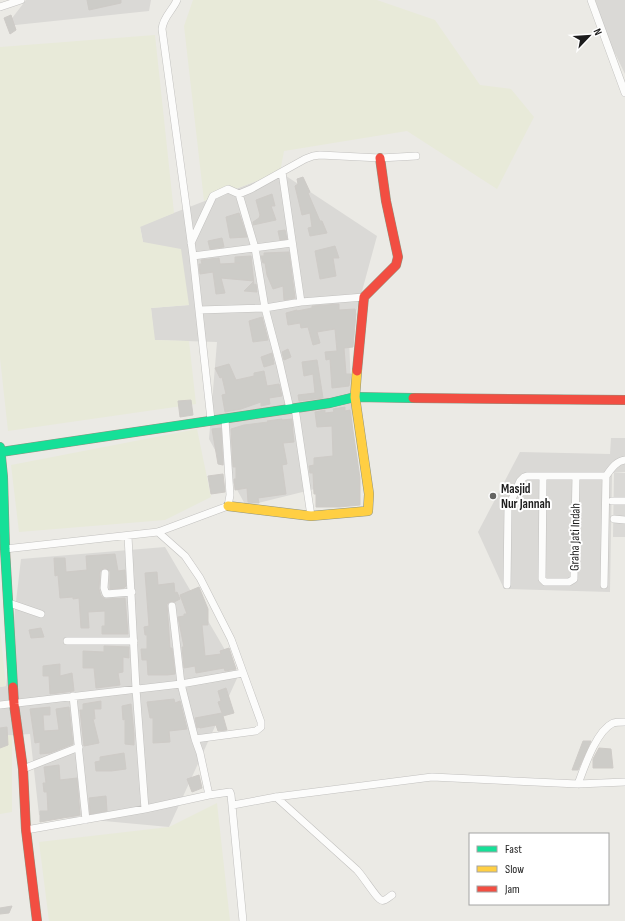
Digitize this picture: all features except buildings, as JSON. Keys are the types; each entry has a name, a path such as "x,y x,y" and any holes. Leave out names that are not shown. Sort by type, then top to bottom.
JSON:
{"street":[{"path":"0,7 21,0"},
{"path":"177,0 173,8 164,19 162,29 193,256 210,420"},
{"path":"591,0 625,93"},
{"path":"239,194 251,189 305,159 320,154 380,158 416,156"},
{"path":"5,549 158,532 228,506 312,516 368,511 369,494 355,397 364,297 396,265 398,257 386,201 380,158"},
{"path":"282,172 300,302"},
{"path":"191,243 213,196 228,188 239,194 255,248 265,308 292,409 312,516"},
{"path":"193,256 292,243"},
{"path":"199,310 265,308 300,302 364,297"},
{"path":"37,921 26,830 23,769 14,704 5,549 3,478 0,450 292,409 330,403 355,397 625,400"},
{"path":"225,419 230,495 228,506"},
{"path":"604,585 606,476 612,466 621,460 625,460"},
{"path":"507,584 508,508 521,479 527,476 606,476"},
{"name":"Graha Jati Indah","path":"543,476 542,579 545,582 569,582 574,579 576,476"},
{"path":"612,500 625,501"},
{"path":"614,519 625,520"},
{"path":"158,532 185,556 200,578 231,639 261,722 261,727 256,731 195,738"},
{"path":"128,536 136,689 145,809"},
{"path":"105,573 104,588 106,594 132,592"},
{"path":"9,603 41,614"},
{"path":"172,606 181,684 200,753 209,795"},
{"path":"67,641 134,641"},
{"path":"0,705 181,684 243,673"},
{"path":"73,696 86,820"},
{"path":"578,784 592,746 612,723 625,722"},
{"path":"23,769 79,747"},
{"path":"232,805 276,797 432,777 550,784 625,782"},
{"path":"26,830 230,792 243,921"},
{"path":"276,797 364,877 376,898 384,900 392,895"}],"shaded area":[{"path":"26,0 151,0 149,11 6,26"},
{"path":"595,0 625,0 625,74 610,43"},
{"path":"280,172 377,236 349,339 355,479 246,506 209,439 217,342 154,340 151,308 189,305 143,242 140,226"},
{"path":"611,438 625,438 625,472 612,473 610,592 504,589 478,532 520,452 610,454"},
{"path":"614,473 625,473 625,537 613,537"},
{"path":"165,547 239,674 169,827 39,815 30,734 0,736 0,687 6,686 21,559"}],"green space":[{"path":"193,0 377,0 435,20 480,85 511,89 534,117 497,189 407,131 284,151 280,172 204,201 184,26"},
{"path":"155,35 174,213 140,227 143,242 181,249 189,305 151,308 155,340 189,341 196,404 8,431 0,358 0,47"},
{"path":"197,429 211,497 165,520 19,532 11,465"},
{"path":"0,629 6,686 0,687"},
{"path":"12,735 12,812 0,814 0,736"},
{"path":"217,803 230,921 49,921 39,842 169,827"}],"traffic: fast":[{"path":"1,452 330,403 355,397 413,398"},
{"path":"0,447 3,477 5,549 13,687"}],"traffic: slow":[{"path":"228,506 311,516 368,511 369,494 355,397 357,371"}],"traffic: jam":[{"path":"357,371 364,297 396,265 398,257 386,201 380,158"},
{"path":"413,398 625,400"},
{"path":"13,687 23,769 26,830 37,921"}],"place":[{"name":"Masjid Nur Jannah","path":"493,496"}]}
